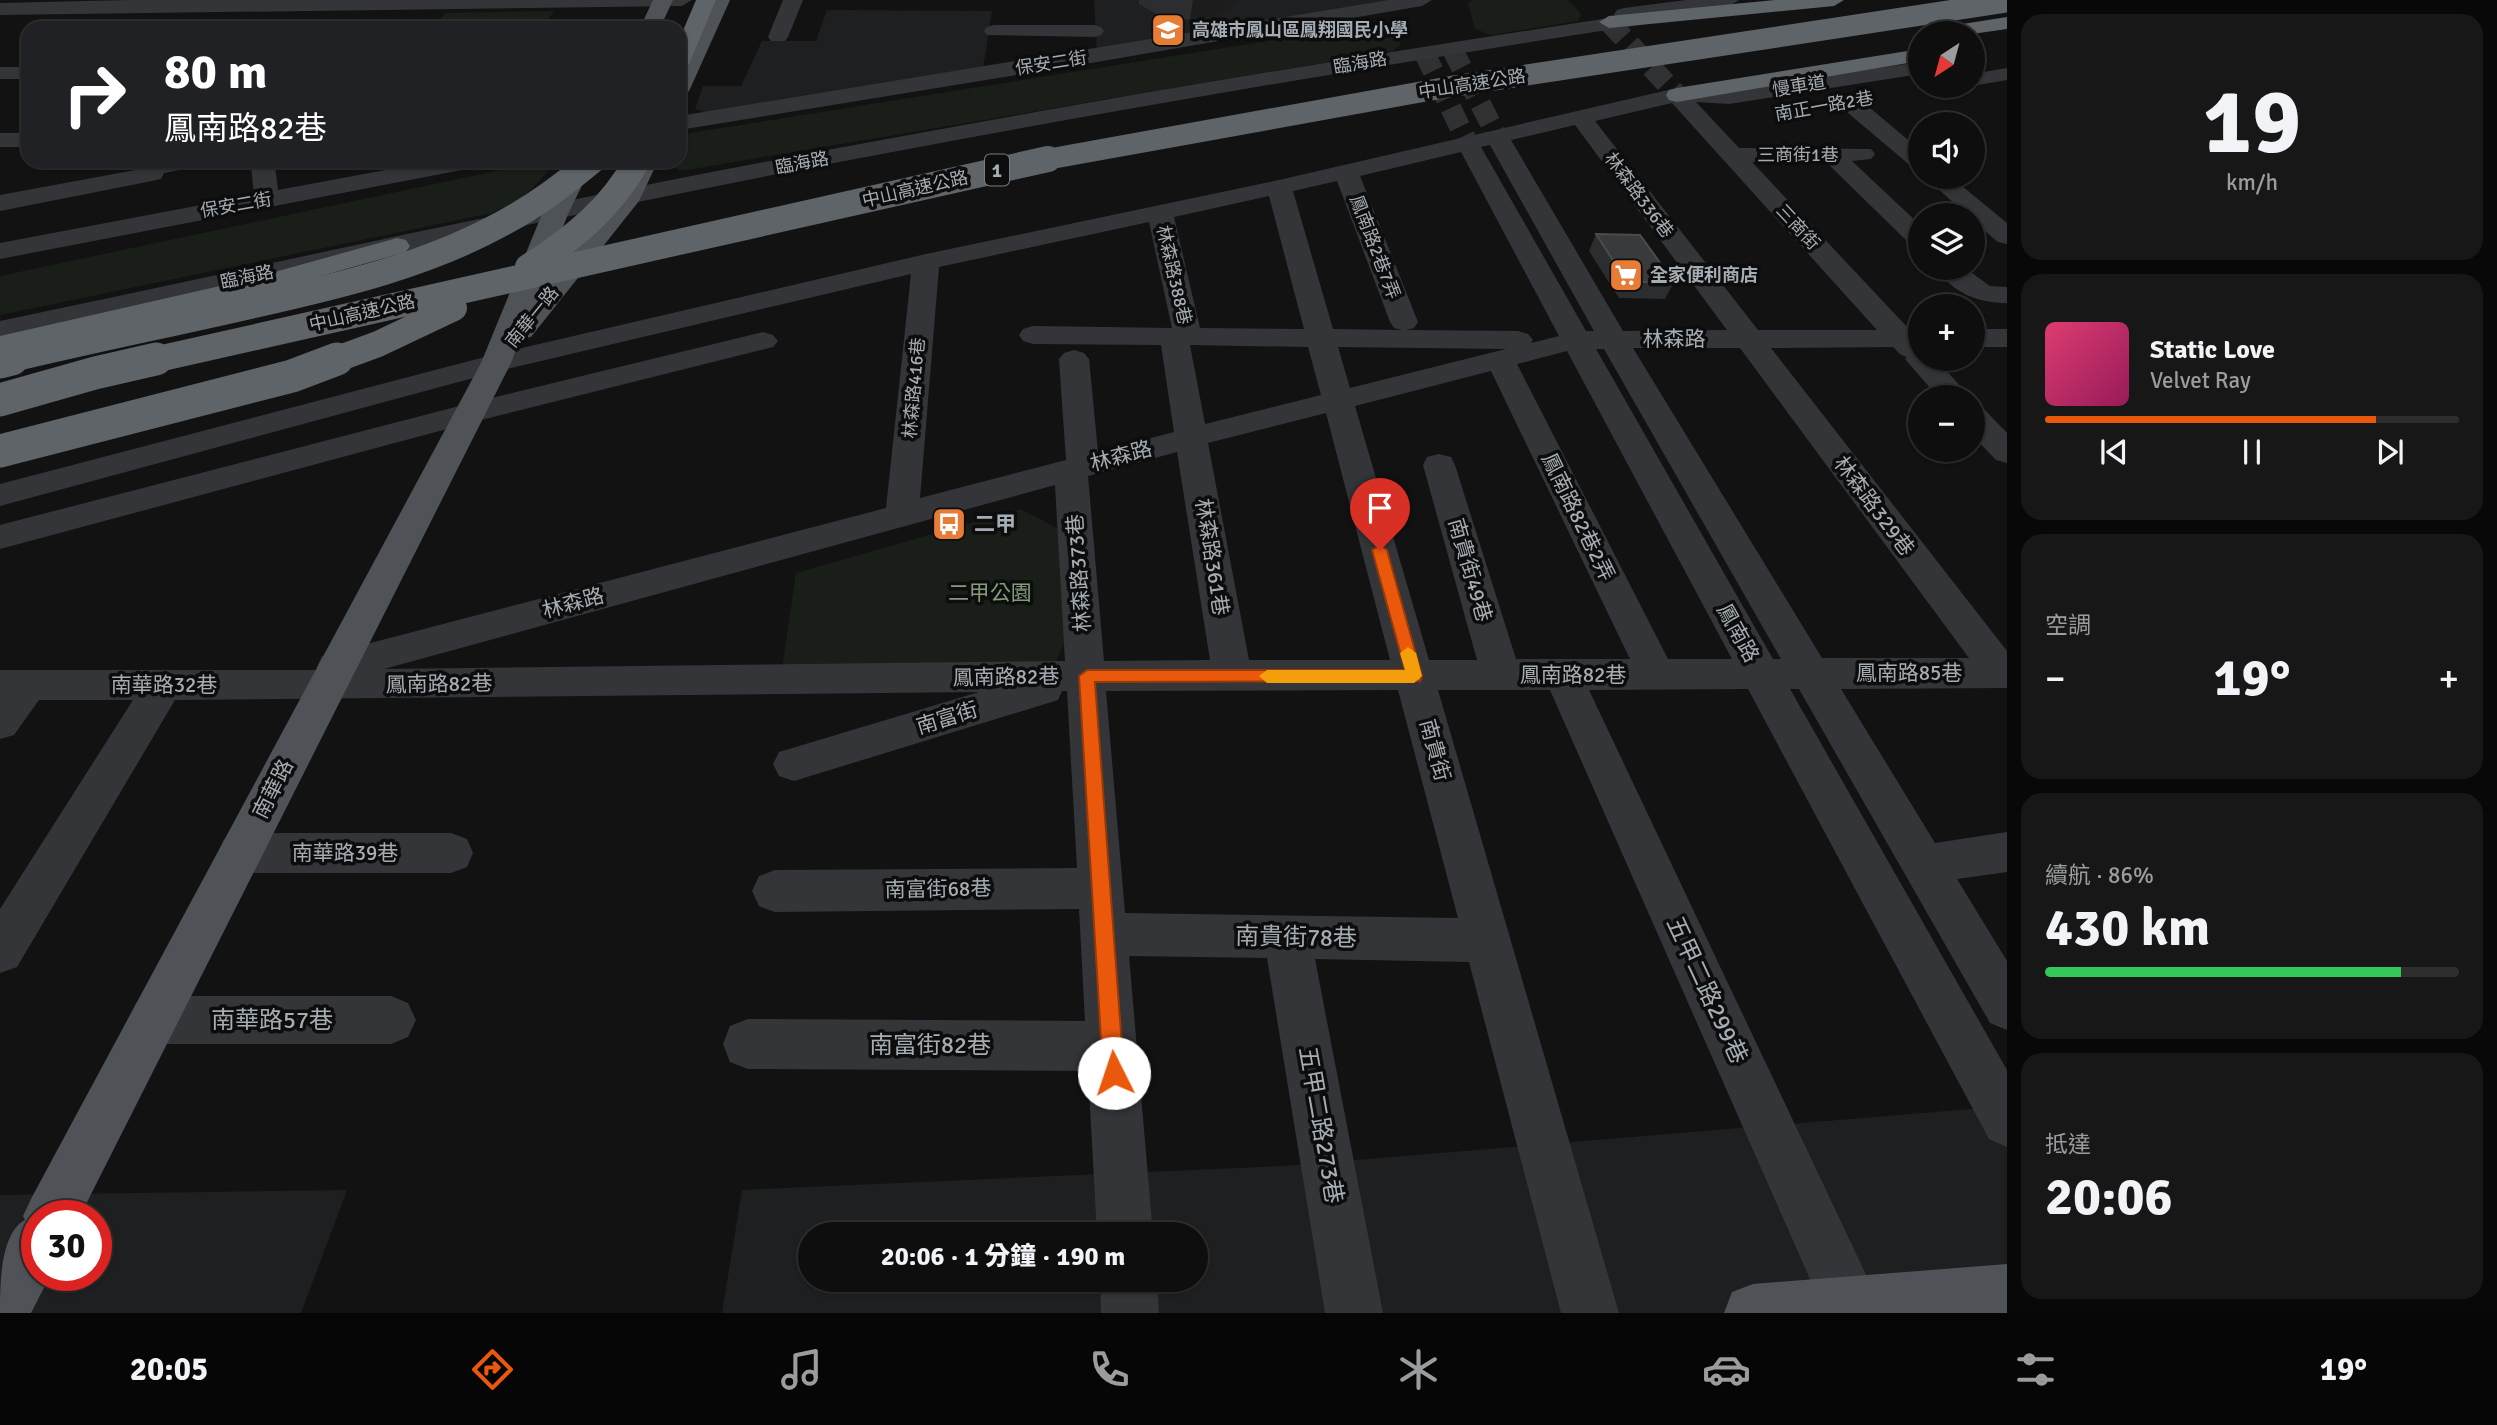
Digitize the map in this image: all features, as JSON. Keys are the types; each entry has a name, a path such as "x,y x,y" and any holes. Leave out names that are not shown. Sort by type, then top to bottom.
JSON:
{"highway":[{"path":"672,21 682,0"},
{"path":"686,47 706,0"},
{"path":"1602,16 1834,0"},
{"name":"中山高速公路","path":"0,400 109,370 1038,161 1448,87 2007,2"},
{"path":"1985,26 2007,23"},
{"name":"中山高速公路","path":"1481,106 1908,39"},
{"path":"1985,45 2007,41"},
{"path":"1677,95 1908,57"},
{"name":"中山高速公路","path":"0,424 103,392 1058,177 1413,118"},
{"path":"0,362 278,300 414,261 481,234 568,182 584,168"},
{"path":"0,451 292,376 378,344 458,306 549,254 597,217 628,180 634,168"},
{"path":"0,345 248,288 397,246"}],"main road":[{"path":"653,21 663,0"},
{"path":"686,74 720,0"},
{"name":"南華一路","path":"496,363 555,214 578,168"},
{"name":"南華一路","path":"496,363 630,196 643,168"},
{"name":"南華路","path":"59,1200 496,363"},
{"path":"1,1313 21,1275"},
{"path":"1753,1313 2007,1293"}],"street":[{"path":"5,18 36,8 161,2 682,0"},
{"path":"778,37 793,0"},
{"path":"1602,16 1729,0"},
{"path":"1602,16 1799,0"},
{"path":"388,19 403,1"},
{"path":"587,19 598,1"},
{"path":"272,20 290,2"},
{"path":"1090,8 1097,56"},
{"path":"1417,9 1424,52"},
{"name":"保安二街","path":"686,122 1097,56 1417,9"},
{"name":"臨海路","path":"0,330 630,196 1012,123 1424,52 1449,40 1602,16"},
{"path":"994,32 1094,31"},
{"path":"1985,64 2006,70"},
{"path":"1985,76 2006,70"},
{"path":"0,73 21,73"},
{"name":"慢車道","path":"496,363 926,262 1279,187 1677,95 1729,97 1908,80"},
{"name":"南正一路2巷","path":"1902,93 1908,89"},
{"name":"三商街","path":"1677,95 1908,341"},
{"name":"南正一路2巷","path":"1823,106 1875,97"},
{"path":"1849,102 1908,152"},
{"name":"林森路336巷","path":"1581,118 1746,339"},
{"path":"1706,127 1732,122"},
{"name":"鳳南路","path":"1497,138 1760,674 2007,1121"},
{"path":"0,140 21,141"},
{"name":"鳳南路","path":"1468,144 1810,673 2004,997"},
{"name":"三商街1巷","path":"1732,155 1863,154"},
{"path":"1832,155 1908,228"},
{"path":"0,202 152,168 155,219"},
{"path":"263,168 267,199"},
{"name":"保安二街","path":"0,251 267,199 338,173 394,168"},
{"name":"鳳南路2巷7弄","path":"1346,172 1404,322"},
{"name":"南貴街","path":"1279,187 1590,1313"},
{"path":"1951,189 2007,236"},
{"path":"1963,199 2007,201"},
{"name":"林森路388巷","path":"1160,212 1181,337 1193,437"},
{"name":"林森路416巷","path":"902,514 926,262"},
{"path":"1963,280 1981,294 2007,295"},
{"path":"1033,335 1595,340"},
{"path":"1985,338 2007,338"},
{"name":"林森路","path":"332,676 902,514 1500,359 1595,340 1746,339 1908,348"},
{"name":"林森路329巷","path":"1746,339 2004,673"},
{"path":"6,549 467,415 763,341"},
{"name":"林森路373巷","path":"1074,359 1087,676"},
{"name":"鳳南路82巷2弄","path":"1500,359 1657,675"},
{"path":"0,495 496,363"},
{"name":"三商街","path":"1934,371 1945,385"},
{"path":"1985,429 2007,453"},
{"name":"林森路361巷","path":"1193,437 1232,676"},
{"name":"南貴街49巷","path":"1439,465 1501,675"},
{"name":"鳳南路85巷","path":"1810,673 2004,673"},
{"name":"鳳南路82巷","path":"332,676 1414,676 1810,673"},
{"name":"五甲二路299巷","path":"1563,675 1851,1305"},
{"name":"南華路32巷","path":"14,685 164,685 332,676"},
{"path":"1087,676 1124,1222"},
{"name":"南富街","path":"794,764 1087,676"},
{"path":"0,723 14,685"},
{"path":"0,951 164,685"},
{"path":"1923,864 2007,852"},
{"name":"南華路39巷","path":"240,853 451,853"},
{"name":"南富街68巷","path":"775,891 1101,888"},
{"name":"南貴街78巷","path":"1104,934 1487,940"},
{"name":"五甲二路273巷","path":"1287,937 1354,1313"},
{"name":"南華路57巷","path":"153,1020 391,1020"},
{"name":"南富街82巷","path":"748,1044 1112,1046"},
{"path":"1129,1292 1130,1313"}],"shaded area":[{"name":"高雄市鳳山區鳳翔國民小學","path":"1094,0 1393,0 1097,54"},
{"path":"827,10 992,11 983,69 709,113 695,109 703,86 741,86 762,41 816,41"},
{"path":"2007,1106 2007,1313 722,1313 742,1190 1284,1166"},
{"path":"347,1190 301,1313 0,1313 0,1195"}],"green space":[{"path":"1472,0 1568,0 1581,14 1578,21 1491,35 1475,29 1468,3"},
{"path":"554,11 547,21 438,21 445,13"},
{"path":"1381,23 1389,26 1401,44 1393,51 681,171 674,168 686,168 686,135"},
{"path":"510,168 551,168 524,197 492,213 0,315 0,276"},
{"name":"二甲公園","path":"1020,509 1061,530 1065,642 1054,666 782,669 796,573"}],"building":[{"path":"1596,234 1640,235 1674,282 1627,282"}],"tunnel":[{"path":"1609,22 1677,95"},
{"path":"1452,49 1498,138"},
{"path":"1424,52 1468,144"}],"slow traffic":[{"path":"1267,676 1414,676 1408,653"}],"place":[{"name":"高雄市鳳山區鳳翔國民小學","path":"1168,30"},
{"name":"全家便利商店","path":"1626,275"},
{"name":"二甲","path":"949,524"}],"route":[{"path":"1114,1073 1087,676 1414,676 1380,550"}]}
